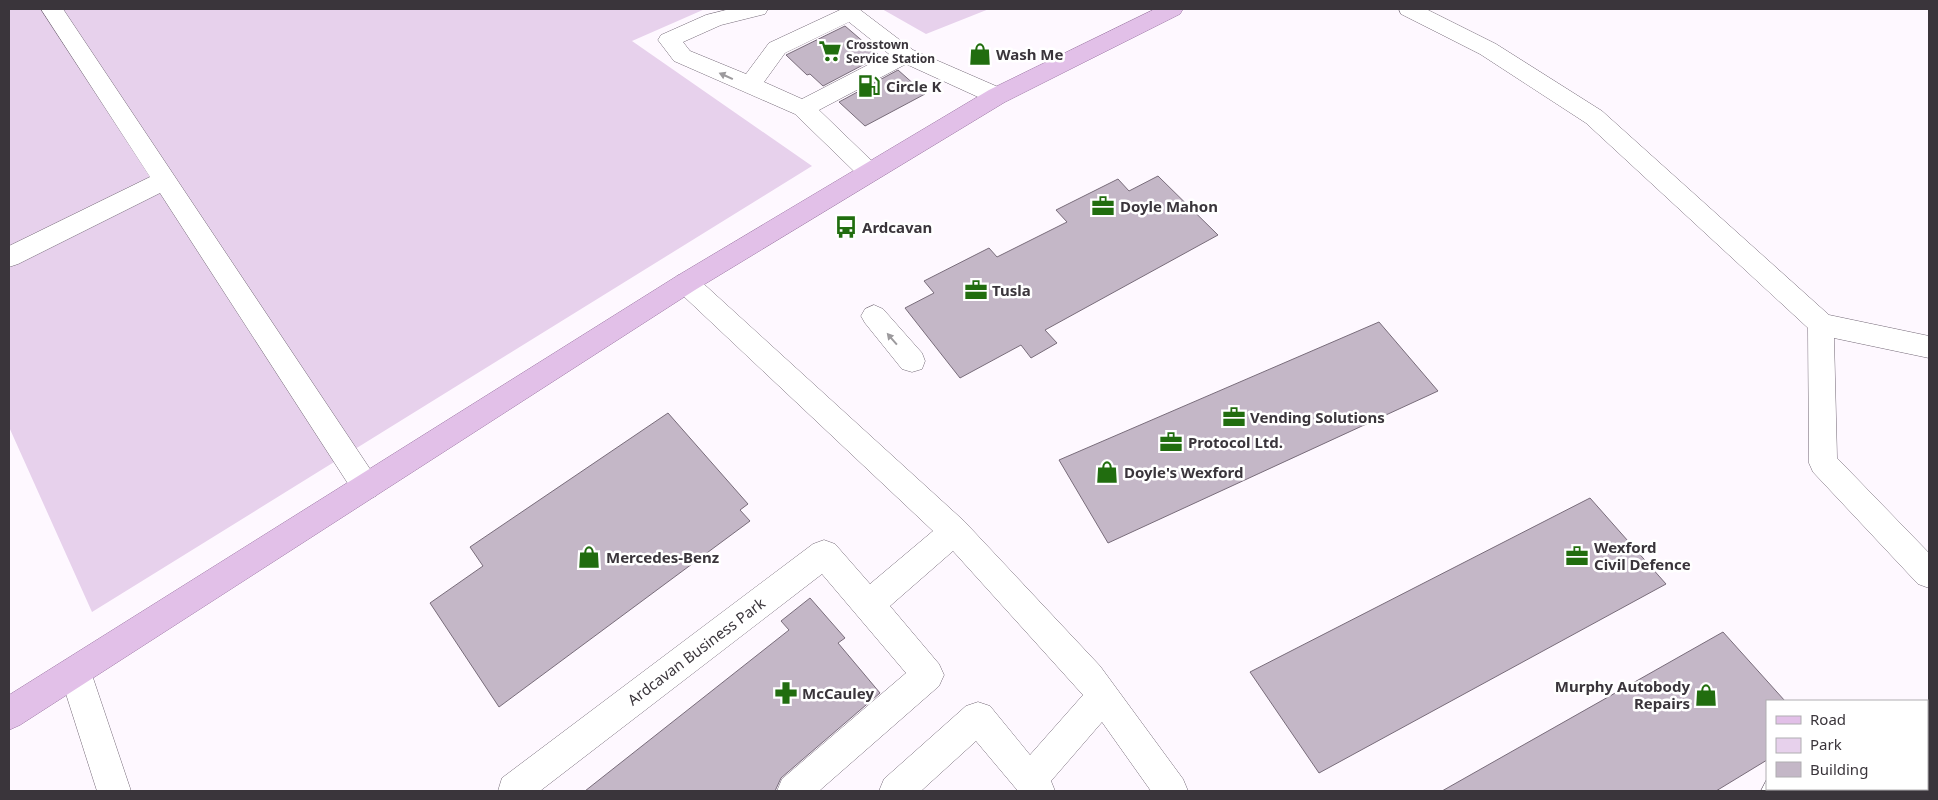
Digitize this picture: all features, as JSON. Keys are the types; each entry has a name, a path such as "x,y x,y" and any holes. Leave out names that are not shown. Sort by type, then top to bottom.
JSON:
{"main road":[{"path":"9,714 686,283 869,172 997,96 1172,9"}],"street":[{"path":"52,9 366,486"},
{"path":"757,9 714,20 669,40 682,56 803,108 869,172"},
{"path":"1410,9 1488,49 1594,117 1821,324 1929,347"},
{"path":"749,86 777,48 844,11 904,54 997,96"},
{"path":"803,108 904,54"},
{"path":"9,257 164,180"},
{"path":"686,283 954,531 1089,677 1171,791"},
{"path":"874,316 912,361"},
{"path":"1821,324 1823,463 1929,574"},
{"path":"869,605 954,531"},
{"name":"Ardcavan Business Park","path":"514,790 824,554 928,675 794,791"},
{"path":"75,672 114,791"},
{"path":"896,791 978,718 1034,786 1103,697"}],"green space":[{"path":"9,9 705,9 632,41 812,166 92,612 9,427"},
{"path":"882,9 989,9 926,34"}],"building":[{"path":"845,26 880,56 823,86 810,74 807,75 786,55"},
{"path":"898,70 925,94 865,126 839,102"},
{"path":"1158,176 1218,235 1045,330 1057,343 1031,358 1021,345 960,378 905,308 934,293 924,281 989,248 997,257 1067,222 1056,210 1118,179 1129,191"},
{"path":"1379,322 1438,391 1108,543 1059,460"},
{"name":"Mercedes-Benz","path":"668,413 748,504 740,510 750,521 499,707 430,603 483,566 470,547"},
{"path":"1590,498 1666,584 1319,773 1250,672"},
{"path":"810,598 845,638 838,643 880,693 781,778 775,791 585,791 789,630 781,621"},
{"path":"1723,632 1784,700 1766,700 1766,761 1716,791 1442,791"}],"place":[{"name":"Crosstown Service Station","path":"830,51"},
{"name":"Wash Me","path":"980,54"},
{"name":"Circle K","path":"869,86"},
{"name":"Doyle Mahon","path":"1103,206"},
{"name":"Ardcavan","path":"846,227"},
{"name":"Tusla","path":"976,290"},
{"name":"Vending Solutions","path":"1234,417"},
{"name":"Protocol Ltd.","path":"1171,442"},
{"name":"Doyle's Wexford","path":"1107,472"},
{"name":"Wexford Civil Defence","path":"1577,556"},
{"name":"Mercedes-Benz","path":"589,557"},
{"name":"McCauley","path":"786,693"},
{"name":"Murphy Autobody Repairs","path":"1706,695"}]}
